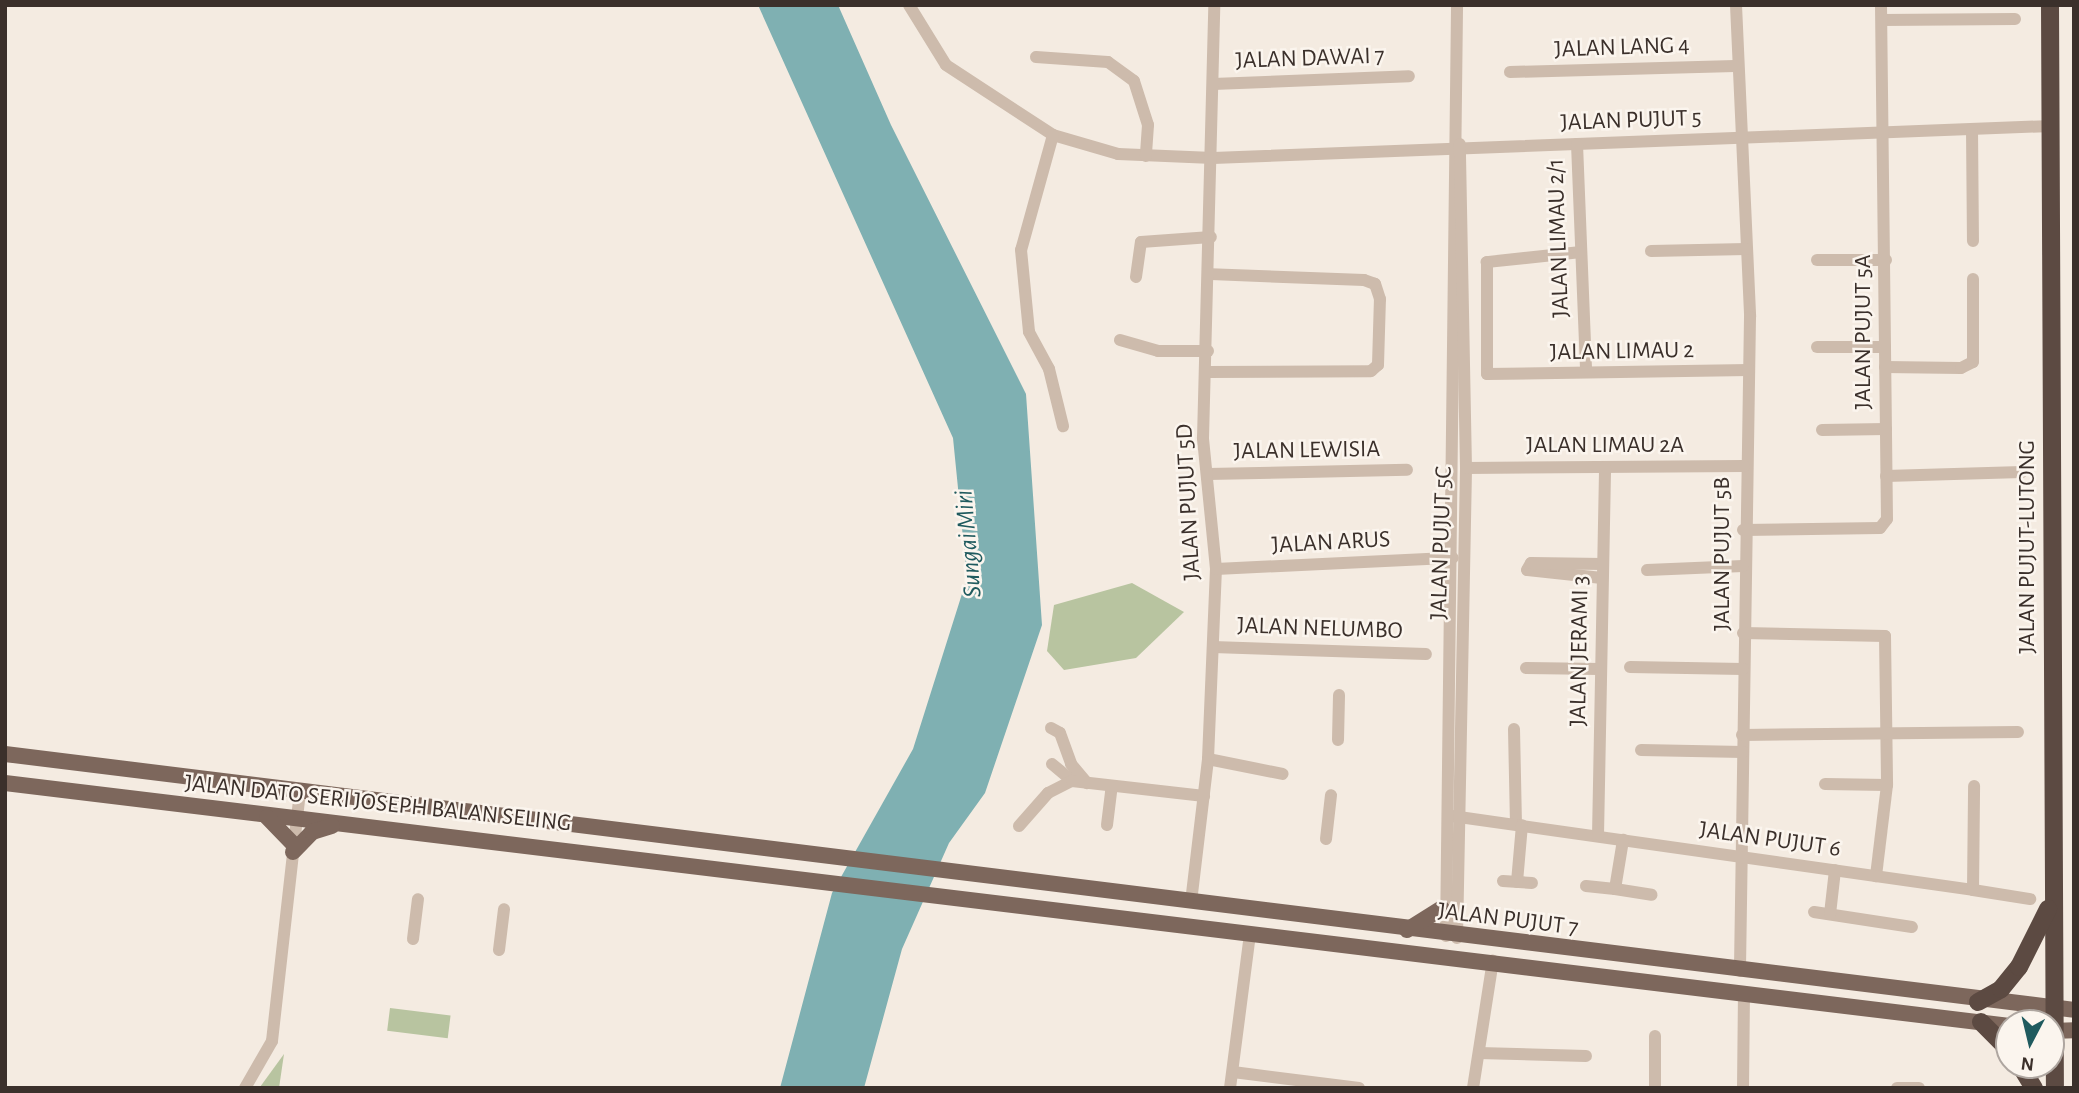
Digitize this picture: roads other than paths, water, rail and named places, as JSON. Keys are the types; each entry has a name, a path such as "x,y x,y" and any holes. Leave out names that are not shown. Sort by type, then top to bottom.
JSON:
{"highway":[{"name":"JALAN PUJUT-LUTONG","path":"2050,5 2054,1009"},
{"path":"1979,1002 2001,989 2019,967 2052,897"},
{"path":"1981,1022 1995,1036"}],"main road":[{"name":"JALAN DATO SERI JOSEPH BALAN SELING","path":"5,754 957,870"},
{"name":"JALAN DATO SERI JOSEPH BALAN SELING","path":"5,783 945,893"},
{"path":"262,815 280,825 293,848 312,832 341,824"},
{"name":"JALAN PUJUT 7","path":"957,870 1451,937 1741,971 2027,1009"},
{"name":"JALAN PUJUT 7","path":"945,893 1250,934 1568,970 1995,1024"},
{"path":"1407,930 1442,908"},
{"path":"1451,937 1459,952 1568,970"}],"street":[{"name":"JALAN PUJUT 5","path":"909,5 946,65 1053,135 1088,149 1146,156 1213,158 1457,145 1577,144 2051,126"},
{"name":"JALAN PUJUT 5D","path":"1191,902 1208,759 1216,569 1209,474 1203,438 1211,274 1214,5"},
{"path":"1457,5 1457,145"},
{"name":"JALAN PUJUT 5B","path":"1736,5 1735,66 1746,249 1749,370 1743,530 1741,971"},
{"name":"JALAN PUJUT 5A","path":"1743,530 1880,528 1887,519 1885,132 1881,5"},
{"path":"1972,5 1972,19"},
{"path":"1882,20 2015,19"},
{"path":"1036,57 1108,62 1135,81 1148,125 1146,156"},
{"name":"JALAN LANG 4","path":"1510,72 1735,66"},
{"name":"JALAN DAWAI 7","path":"1213,84 1409,76"},
{"path":"1972,129 1973,241"},
{"path":"1053,135 1021,250 1029,332 1049,369 1063,426"},
{"name":"JALAN LIMAU 2/1","path":"1577,144 1586,372"},
{"name":"JALAN PUJUT 5C","path":"1451,937 1450,856 1444,815 1464,558 1466,468 1457,145"},
{"name":"JALAN PUJUT 5C","path":"1451,937 1442,908 1459,816 1451,701 1447,558 1457,145"},
{"path":"1136,277 1141,242 1211,237"},
{"path":"1651,251 1746,249"},
{"name":"JALAN LIMAU 2","path":"1581,252 1487,262 1483,363 1496,377 1586,372 1749,370"},
{"path":"1817,260 1886,260"},
{"path":"1207,372 1371,371 1378,365 1381,299 1375,285 1364,280 1211,274"},
{"path":"1885,367 1961,368 1973,362 1973,279"},
{"path":"1120,340 1158,351 1208,351"},
{"path":"1817,347 1885,347"},
{"path":"1822,430 1886,429"},
{"name":"JALAN LIMAU 2A","path":"1466,468 1744,466"},
{"name":"JALAN JERAMI 3","path":"1598,836 1605,467"},
{"name":"JALAN LEWISIA","path":"1209,474 1407,470"},
{"path":"1886,476 2022,472"},
{"name":"JALAN ARUS","path":"1216,569 1464,558"},
{"path":"1602,578 1527,570 1531,563 1603,564"},
{"path":"1647,570 1743,566"},
{"path":"1743,633 1876,632 1888,646 1887,785 1876,876"},
{"name":"JALAN NELUMBO","path":"1213,647 1426,654"},
{"path":"1630,667 1742,669"},
{"path":"1526,668 1600,669"},
{"path":"1338,740 1339,695"},
{"path":"1051,728 1060,733 1071,764 1087,783"},
{"path":"1514,729 1519,825 1517,882"},
{"path":"1742,735 2018,732"},
{"path":"1641,750 1743,752"},
{"path":"1208,759 1283,774"},
{"path":"1052,764 1072,781 1204,796"},
{"path":"1019,826 1048,793 1072,781"},
{"path":"1825,785 1887,785"},
{"path":"1107,825 1112,786"},
{"path":"1973,890 1975,786"},
{"path":"245,1088 270,1052 300,791"},
{"path":"1326,839 1331,795"},
{"name":"JALAN PUJUT 6","path":"1444,815 2030,899"},
{"path":"1615,889 1623,840"},
{"path":"1830,914 1835,870"},
{"path":"1503,881 1532,883"},
{"path":"1586,886 1653,895"},
{"path":"412,939 418,899"},
{"path":"499,950 504,909"},
{"path":"1814,912 1912,927"},
{"path":"1230,1088 1250,934"},
{"path":"1473,1088 1493,961"},
{"path":"1743,1088 1744,992"},
{"path":"1655,1036 1655,1088"},
{"path":"1479,1053 1586,1056"},
{"path":"1233,1072 1359,1088"},
{"path":"1897,1088 1919,1088"}],"water":[{"name":"Sungai Miri","path":"758,5 838,5 891,125 1026,394 1042,625 985,793 949,843 902,949 864,1088 780,1088 832,893 913,749 967,578 953,438"}]}
